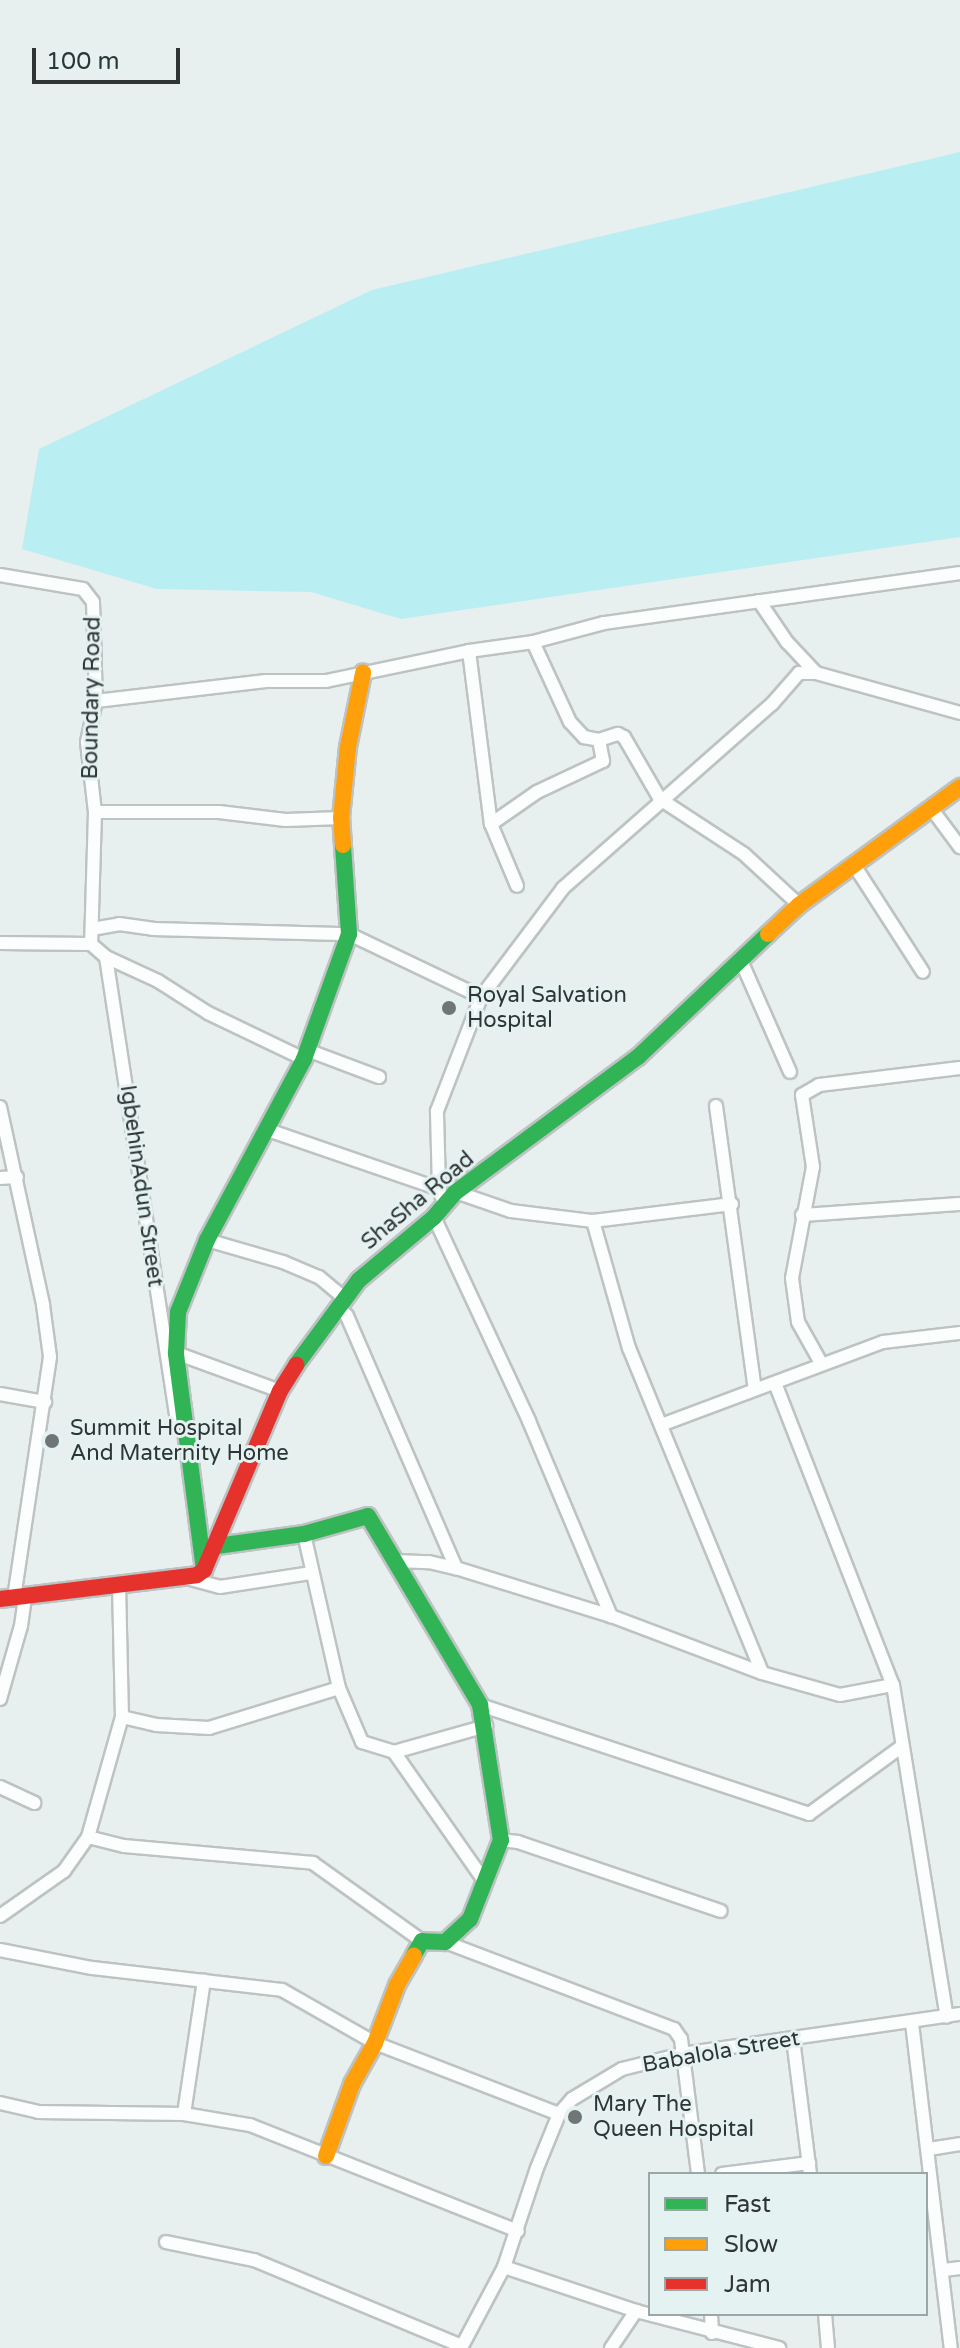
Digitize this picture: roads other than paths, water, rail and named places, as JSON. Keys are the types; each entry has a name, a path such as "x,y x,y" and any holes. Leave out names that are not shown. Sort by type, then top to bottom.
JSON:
{"street":[{"path":"96,701 266,681 326,681 469,651 533,642 604,623 960,573"},
{"name":"Boundary Road","path":"0,575 83,589 90,594 95,623 96,701 87,742 95,812 91,944"},
{"path":"759,601 787,642 816,673"},
{"path":"533,642 570,722 584,737 599,740 618,734 624,737 660,799 744,854 799,905"},
{"path":"469,651 491,824 517,886"},
{"path":"209,1547 192,1526 188,1466 172,1347 178,1312 207,1240 306,1055 349,934 341,818 348,747 363,673"},
{"path":"611,1616 529,1421 444,1200 437,1111 481,997 563,888 660,799 772,704 799,673 816,673 960,713"},
{"path":"491,824 537,792 603,761 599,740"},
{"name":"ShaSha Road","path":"13,1598 197,1575 204,1570 209,1547 280,1391 309,1343 359,1280 444,1200 638,1057 742,963 799,905 960,787"},
{"path":"931,808 960,847"},
{"path":"95,812 219,812 286,820 341,818"},
{"path":"854,865 923,972"},
{"path":"92,929 119,924 153,929 349,934 481,997"},
{"path":"0,943 91,944 106,957 158,981 208,1013 306,1055 379,1077"},
{"name":"IgbehinAdun Street","path":"106,957 153,1279 172,1347"},
{"path":"742,963 790,1072"},
{"path":"821,1363 798,1322 792,1278 813,1167 801,1101 808,1089 887,1075 960,1068"},
{"path":"716,1106 732,1204 755,1389"},
{"path":"0,1107 17,1177 50,1357 13,1598 21,1626 0,1699"},
{"path":"268,1130 444,1200 511,1211 593,1221 732,1204"},
{"path":"0,1178 17,1177"},
{"path":"802,1215 960,1204"},
{"path":"593,1221 629,1348 762,1673"},
{"path":"207,1240 283,1262 319,1277 341,1302 456,1568"},
{"path":"661,1425 883,1342 960,1333"},
{"path":"172,1347 280,1391"},
{"path":"775,1383 893,1685 901,1747 954,2015"},
{"path":"0,1394 45,1402"},
{"path":"188,1466 209,1547"},
{"path":"209,1547 304,1534 368,1516 395,1561 480,1705 486,1726 501,1840 470,1919 445,1942"},
{"path":"304,1534 310,1573 339,1688 362,1742 394,1752 486,1726"},
{"path":"395,1561 429,1562 456,1568 611,1616 762,1673 840,1695 893,1685"},
{"path":"181,1576 204,1585 220,1587 310,1573"},
{"path":"0,1916 64,1871 88,1837 122,1717 119,1586"},
{"path":"122,1717 156,1725 209,1728 339,1688"},
{"path":"480,1705 813,1814 901,1747"},
{"path":"394,1752 485,1882"},
{"path":"0,1787 34,1803"},
{"path":"88,1837 124,1846 313,1863 422,1941 445,1942 674,2029 681,2039 698,2172"},
{"path":"501,1840 518,1842 721,1911"},
{"path":"326,2156 352,2084 375,2043 397,1985 422,1941"},
{"path":"0,1950 38,1960 282,1990 375,2043 559,2114 504,2267 461,2347 254,2260 166,2242"},
{"path":"184,2114 204,1980"},
{"name":"Babalola Street","path":"559,2114 572,2099 622,2069 682,2054 954,2015"},
{"path":"912,2023 951,2348"},
{"path":"751,2172 810,2168 793,2039"},
{"path":"0,2103 71,2114 184,2114 250,2125 518,2231"},
{"path":"929,2149 960,2144"},
{"path":"504,2267 648,2314"},
{"path":"944,2270 960,2268"},
{"path":"611,2348 636,2311"},
{"path":"653,2316 779,2348"},
{"path":"711,2316 712,2333"},
{"path":"825,2316 828,2348"}],"place":[{"name":"Royal Salvation Hospital","path":"449,1008"},
{"name":"Summit Hospital And Maternity Home","path":"52,1441"},
{"name":"Mary The Queen Hospital","path":"575,2117"}]}
